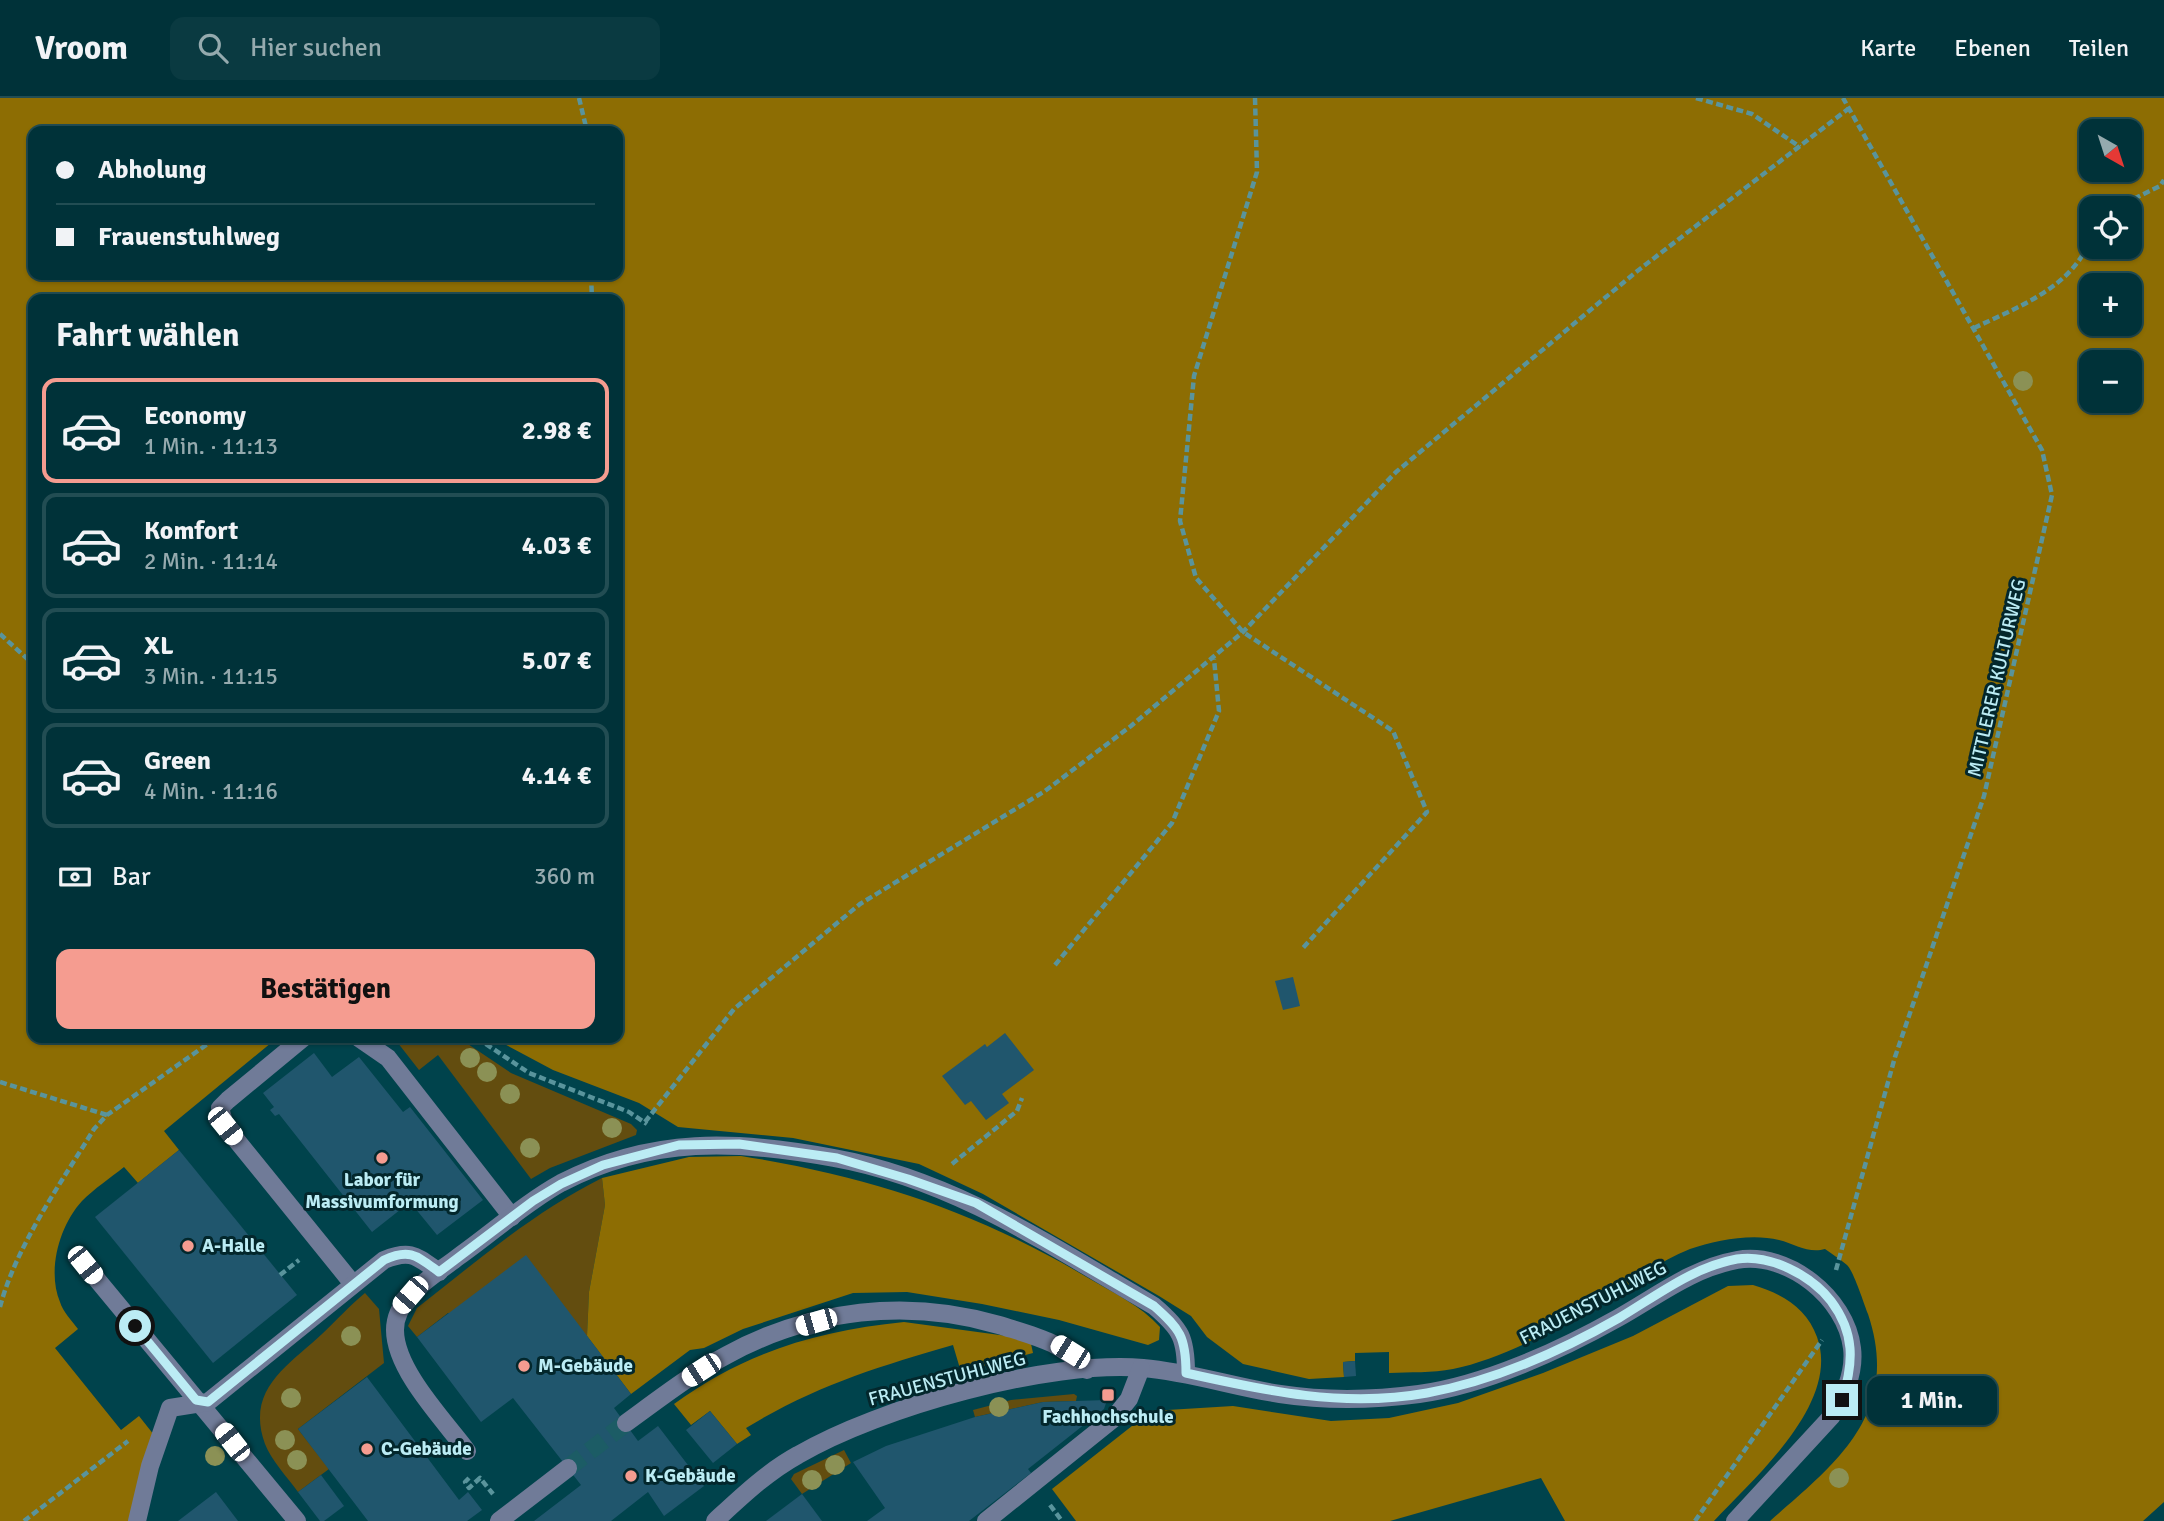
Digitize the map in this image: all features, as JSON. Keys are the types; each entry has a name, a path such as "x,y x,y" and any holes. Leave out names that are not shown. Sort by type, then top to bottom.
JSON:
{"street":[{"path":"297,1043 228,1100 220,1108 221,1116 225,1126 353,1284"},
{"path":"366,1043 388,1058 512,1217"},
{"path":"467,1451 401,1359 395,1332 400,1306 439,1272 561,1184 603,1165 679,1145 739,1144 837,1158 976,1203 1154,1306 1177,1326 1186,1349 1186,1373"},
{"path":"137,1521 150,1466 170,1408 190,1407 208,1402 384,1260 401,1252 421,1259 439,1272"},
{"name":"FRAUENSTUHLWEG","path":"715,1521 764,1477 798,1455 879,1416 1036,1376 1087,1370 1141,1368 1186,1373 1311,1398 1389,1398 1439,1390 1538,1357 1619,1318 1666,1288 1738,1259 1765,1261 1794,1270 1822,1291 1840,1314 1853,1351 1850,1376 1842,1400 1815,1437 1735,1521"},
{"path":"85,1265 297,1521"},
{"path":"626,1423 728,1354 797,1328 867,1310 921,1309 981,1320 1055,1342 1070,1352 1087,1370"},
{"path":"986,1521 1114,1419 1129,1399 1141,1368"},
{"path":"499,1521 568,1468"}],"path":[{"path":"579,98 586,126"},
{"path":"1255,98 1257,172 1194,376 1180,521 1196,579 1243,632 1393,731 1427,811 1302,949"},
{"path":"1696,98 1752,114 1800,147"},
{"name":"MITTLERER KULTURWEG","path":"1822,1291 1840,1264 1895,1057 1984,796 2052,495 2042,450 1843,98"},
{"path":"645,1122 734,1009 860,904 1045,791 1214,658 1243,632 1396,472 1636,272 1848,109"},
{"path":"2140,196 2160,186 2164,180"},
{"path":"1974,328 2050,290 2079,259"},
{"path":"0,634 28,659"},
{"path":"1055,965 1172,823 1219,711 1214,658"},
{"path":"0,1307 6,1286 24,1250 94,1129 107,1115 209,1043"},
{"path":"484,1043 529,1073 629,1112 679,1145"},
{"path":"0,1082 107,1115"},
{"path":"941,1191 953,1162 1017,1111 1022,1098"},
{"path":"1695,1521 1840,1314"},
{"path":"24,1521 170,1408"}],"shaded area":[{"path":"0,98 2164,98 2164,1502 2143,1521 1770,1521 1840,1456 1857,1433 1869,1407 1876,1380 1876,1349 1859,1288 1847,1265 1825,1249 1808,1249 1779,1240 1757,1237 1711,1243 1667,1260 1569,1321 1491,1358 1445,1370 1389,1373 1389,1352 1355,1353 1355,1361 1343,1362 1344,1377 1309,1379 1243,1364 1207,1337 1191,1316 1159,1296 983,1194 919,1164 793,1138 678,1127 639,1103 553,1070 503,1043 623,1043 623,294 28,294 28,1043 271,1043 164,1131 179,1150 138,1183 124,1167 82,1201 67,1223 57,1249 56,1290 63,1309 78,1329 55,1348 121,1430 139,1416 154,1435 129,1521 0,1521"},
{"path":"398,1043 466,1043 511,1073 631,1124 637,1130 636,1135 550,1168 531,1179 438,1055 419,1070"},
{"path":"741,1156 879,1186 964,1216 1005,1234 1136,1306 1160,1327 1159,1340 1148,1345 1059,1320 907,1292 853,1293 743,1329 704,1348 690,1350 631,1394 587,1336 589,1292 605,1205 602,1178 689,1157"},
{"path":"602,1178 605,1205 589,1292 587,1336 448,1313 417,1337 408,1326 417,1308 484,1255 553,1206"},
{"path":"1753,1285 1792,1303 1813,1327 1821,1362 1817,1387 1806,1413 1790,1437 1714,1521 1565,1521 1541,1478 1390,1521 1076,1521 1052,1489 1151,1411 1233,1406 1331,1421 1389,1418 1458,1403 1543,1373 1633,1336 1728,1286"},
{"path":"365,1293 379,1309 384,1363 298,1429 329,1469 298,1492 275,1463 265,1444 260,1425 261,1408 266,1393 284,1368"},
{"path":"904,1322 1030,1339 1033,1353 961,1372 953,1345 898,1361 797,1400 746,1428 751,1435 737,1444 710,1411 691,1425 674,1404 728,1371 783,1347 841,1331"},
{"path":"1074,1394 1077,1396 1076,1401 1043,1402 975,1417 973,1410 1011,1400"},
{"path":"844,1450 851,1463 802,1494 791,1479 794,1474"}],"building":[{"path":"1293,977 1300,1006 1283,1010 1275,981"},
{"path":"1005,1033 1034,1070 1002,1094 1009,1103 986,1120 971,1101 965,1105 942,1076 985,1044 987,1047"},
{"name":"Labor für Massivumformung","path":"314,1053 332,1077 359,1057 403,1112 410,1107 483,1200 437,1235 410,1202 372,1232 279,1114 275,1116 270,1110 274,1107 263,1093"},
{"name":"A-Halle","path":"179,1150 297,1295 213,1363 95,1217"},
{"name":"M-Gebäude","path":"526,1255 631,1394 614,1408 638,1441 658,1426 704,1486 664,1516 648,1492 611,1521 534,1521 581,1485 513,1398 481,1422 417,1337"},
{"path":"1355,1361 1356,1376 1344,1377 1343,1362"},
{"name":"C-Gebäude","path":"367,1377 459,1500 468,1492 482,1510 467,1521 368,1521 298,1429"},
{"path":"1107,1400 1104,1409 1028,1469 1031,1473 969,1521 867,1521 885,1508 853,1462 886,1446 975,1417 1043,1402"},
{"path":"710,1411 737,1444 713,1463 686,1430"},
{"path":"321,1475 344,1506 324,1521 320,1521 298,1492"},
{"path":"216,1492 238,1521 178,1521"},
{"path":"802,1494 822,1521 766,1521"}],"tunnel":[{"path":"568,1468 626,1423"}],"place":[{"name":"Labor für Massivumformung","path":"382,1158"},
{"name":"A-Halle","path":"188,1246"},
{"name":"M-Gebäude","path":"524,1366"},
{"name":"Fachhochschule","path":"1108,1395"},
{"name":"C-Gebäude","path":"367,1449"},
{"name":"K-Gebäude","path":"631,1476"}],"route":[{"path":"135,1326 185,1389 196,1400 208,1402 384,1260 401,1252 411,1254 439,1272 533,1201 561,1184 603,1165 679,1145 739,1144 837,1158 976,1203 1154,1306 1177,1326 1186,1349 1186,1373 1277,1394 1311,1398 1389,1398 1429,1392 1493,1374 1538,1357 1619,1318 1666,1288 1707,1269 1738,1259 1765,1261 1794,1270 1827,1296 1849,1332 1853,1351 1850,1376 1842,1400"}]}
